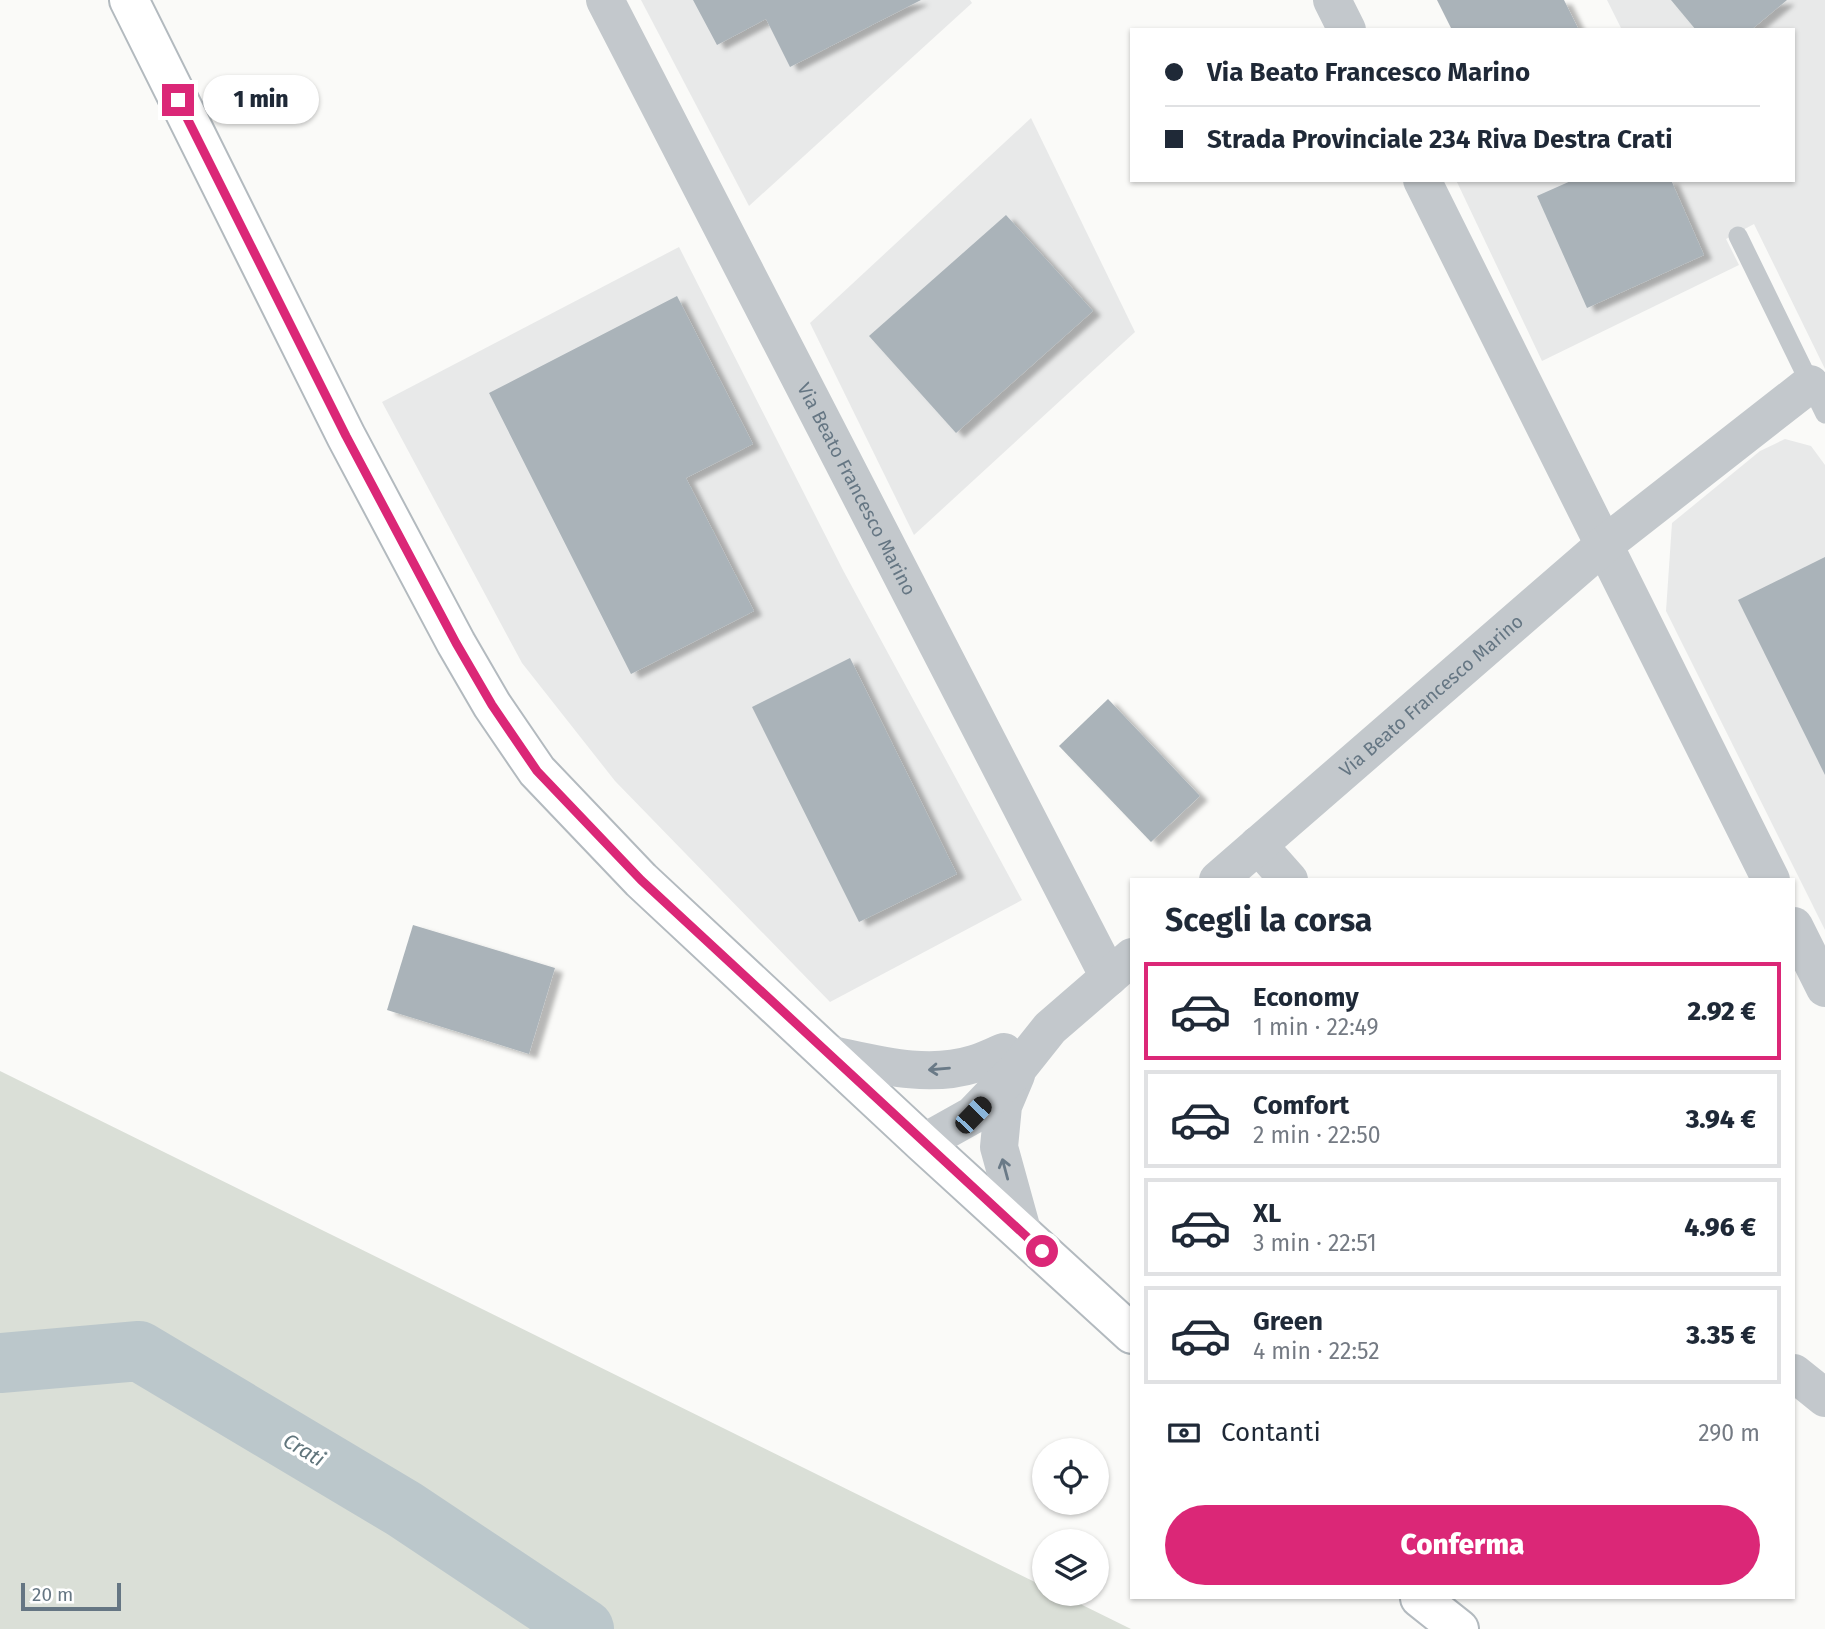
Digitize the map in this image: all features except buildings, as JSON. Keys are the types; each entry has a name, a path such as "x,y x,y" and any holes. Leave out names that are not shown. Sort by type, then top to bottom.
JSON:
{"main road":[{"path":"129,0 346,436 456,643 492,705 537,771 632,870 923,1143 1130,1332"},
{"path":"1421,1599 1459,1629"}],"street":[{"name":"Via Beato Francesco Marino","path":"605,0 1121,967 1012,1060 973,1115 923,1143"},
{"path":"1332,0 1346,28"},
{"path":"1423,182 1770,878"},
{"name":"Via Beato Francesco Marino","path":"1220,878 1604,545 1817,399"},
{"path":"1258,845 1287,878"},
{"path":"1795,928 1825,988"},
{"name":"Via Beato Francesco Marino","path":"828,1054 901,1070 936,1070 1012,1060"},
{"name":"Via Beato Francesco Marino","path":"1012,1060 1003,1106 999,1147 1023,1234"},
{"path":"1795,1374 1825,1398"}],"lane":[{"path":"1738,236 1817,399"}],"shaded area":[{"path":"641,0 970,0 972,3 749,206"},
{"path":"1607,0 1825,0 1825,369 1754,224 1726,239 1739,265 1542,361 1457,182 1795,182 1795,28 1621,28"},
{"path":"1031,118 1135,332 914,535 810,323"},
{"path":"679,247 844,572 1022,900 830,1002 615,781 522,663 382,402"},
{"path":"1785,439 1811,446 1825,465 1825,930 1666,611 1672,523 1760,451"},
{"path":"0,1071 1032,1581 1032,1606 1084,1606 1131,1629 0,1629"}],"waterway":[{"name":"Crati","path":"0,1363 139,1351 404,1509 584,1629"}],"route":[{"path":"178,100 346,436 456,643 492,705 537,771 641,880 1042,1251"}]}
